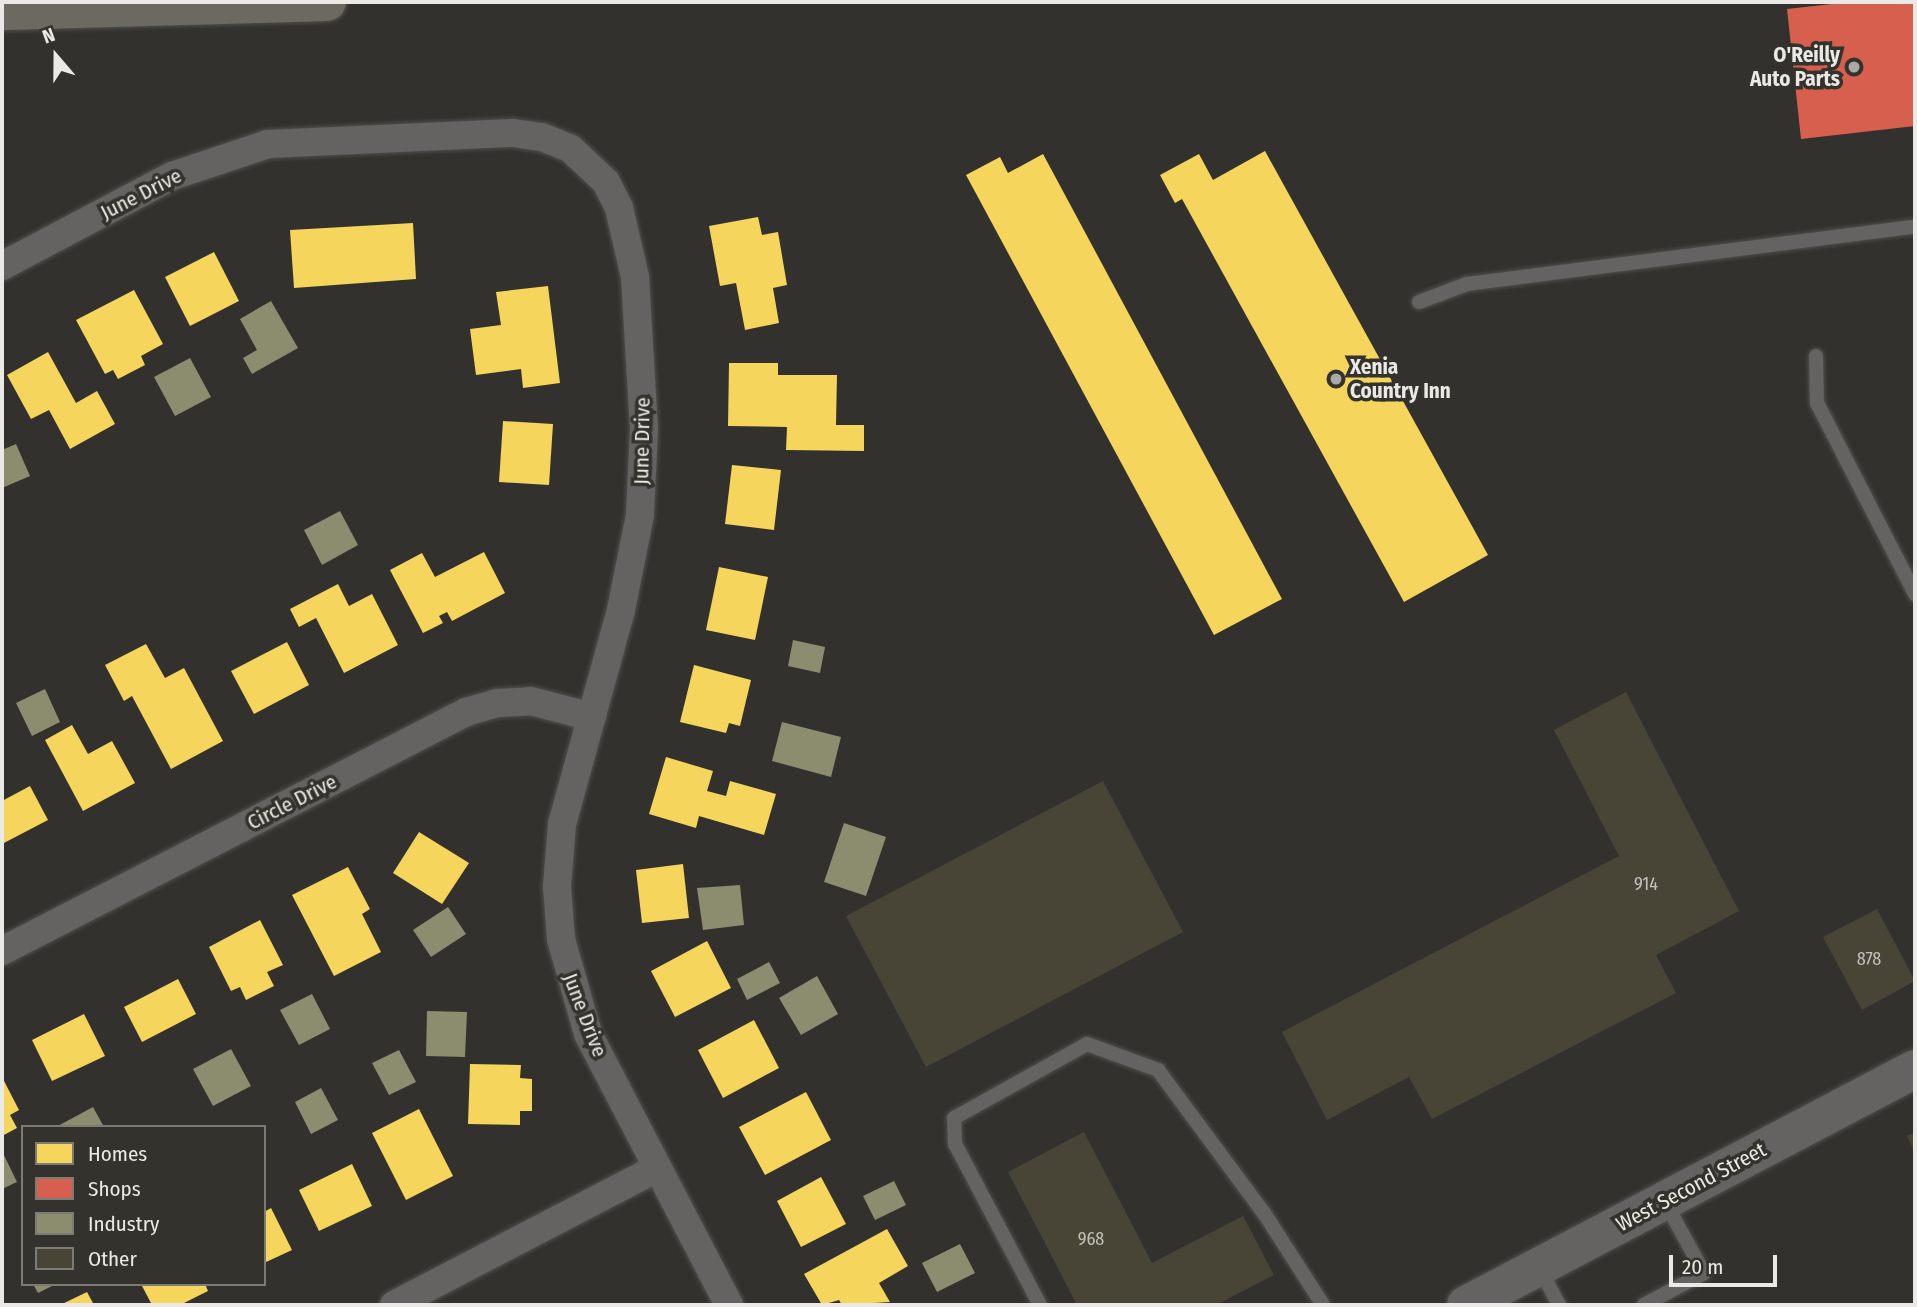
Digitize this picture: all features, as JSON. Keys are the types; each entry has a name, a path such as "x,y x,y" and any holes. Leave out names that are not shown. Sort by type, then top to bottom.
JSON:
{"main road":[{"path":"2,11 327,2"},
{"name":"West Second Street","path":"1466,1305 1915,1069"}],"street":[{"name":"June Drive","path":"2,266 172,176 268,145 513,134 542,137 571,149 596,169 619,208 635,277 641,343 640,515 592,718 562,824 557,886 561,939 588,1034 729,1305"},
{"name":"Circle Drive","path":"2,951 466,712 498,703 531,701 592,718"},
{"path":"394,1305 657,1168"}],"lane":[{"path":"1419,302 1467,284 1915,227"},
{"path":"1816,356 1817,403 1915,594"},
{"path":"1040,1305 956,1144 954,1118 1087,1044 1158,1070 1264,1213 1322,1305"},
{"path":"1644,1305 1704,1273 1665,1201"},
{"path":"1540,1268 1559,1305"}],"building: Homes":[{"name":"Xenia Country Inn","path":"1265,151 1488,555 1404,602 1182,199 1175,203 1160,175 1199,154 1213,180"},
{"path":"1043,154 1282,599 1214,635 966,175 1000,157 1008,173"},
{"path":"758,217 762,235 778,232 787,285 773,288 779,323 745,330 736,283 720,286 709,226"},
{"path":"413,223 416,279 294,288 290,230"},
{"path":"214,252 239,301 190,326 165,277"},
{"path":"548,286 560,383 523,388 521,369 476,375 470,329 501,325 496,292"},
{"path":"134,290 163,344 141,356 145,365 118,379 113,370 105,374 76,320"},
{"path":"48,352 76,403 97,391 115,424 70,449 49,410 31,419 7,375"},
{"path":"729,363 778,363 778,375 837,375 836,425 864,425 864,451 786,450 787,427 728,426"},
{"path":"503,421 553,424 549,485 499,482"},
{"path":"732,465 781,470 774,530 725,524"},
{"path":"484,552 505,593 452,621 447,612 439,616 443,623 423,633 390,570 422,553 435,577"},
{"path":"719,567 768,577 755,640 706,630"},
{"path":"338,584 349,606 372,594 398,645 344,673 316,618 299,627 290,609"},
{"path":"287,642 309,685 254,714 231,671"},
{"path":"146,644 165,678 184,668 223,741 171,769 132,696 124,701 105,665"},
{"path":"694,665 751,680 740,726 729,723 726,733 680,722"},
{"path":"72,725 88,754 112,741 135,783 83,811 45,740"},
{"path":"666,757 713,771 707,791 726,796 730,781 776,794 764,835 699,816 696,828 649,814"},
{"path":"30,786 48,820 2,844 2,801"},
{"path":"419,832 469,863 442,904 393,873"},
{"path":"683,864 689,918 642,923 636,870"},
{"path":"348,867 370,909 362,914 381,952 334,976 292,895"},
{"path":"260,920 283,965 267,972 274,986 246,1000 240,987 231,991 209,947"},
{"path":"707,941 731,988 675,1017 651,971"},
{"path":"178,979 196,1014 142,1042 124,1007"},
{"path":"84,1014 105,1056 52,1081 32,1040"},
{"path":"754,1020 779,1068 723,1098 698,1050"},
{"path":"470,1064 521,1065 520,1078 532,1079 532,1111 520,1111 520,1125 468,1124"},
{"path":"2,1077 19,1110 10,1115 17,1128 2,1136"},
{"path":"806,1092 831,1140 765,1175 739,1127"},
{"path":"419,1109 453,1176 406,1200 372,1133"},
{"path":"352,1164 372,1206 319,1231 299,1190"},
{"path":"821,1177 846,1224 801,1247 777,1201"},
{"path":"271,1208 292,1250 266,1262 266,1211"},
{"path":"887,1229 908,1266 879,1283 890,1302 842,1305 839,1300 822,1305 804,1274"},
{"path":"142,1286 206,1286 208,1291 180,1305 152,1305"},
{"path":"87,1292 94,1305 60,1305"}],"building: Shops":[{"name":"O'Reilly Auto Parts","path":"1850,2 1915,2 1915,126 1801,139 1787,9"}],"building: Industry":[{"path":"271,301 298,348 252,374 243,358 257,350 240,319"},
{"path":"190,358 211,397 175,416 154,377"},
{"path":"16,444 30,476 2,488 2,450"},
{"path":"340,511 358,545 322,565 304,530"},
{"path":"793,640 825,647 820,673 788,666"},
{"path":"45,689 60,722 32,736 16,703"},
{"path":"782,722 841,737 831,777 772,761"},
{"path":"844,823 886,837 866,896 824,882"},
{"path":"740,885 744,925 703,930 697,888"},
{"path":"448,907 466,934 431,957 413,930"},
{"path":"769,962 780,983 747,1000 737,979"},
{"path":"817,976 838,1014 801,1035 779,998"},
{"path":"312,994 330,1029 299,1045 280,1010"},
{"path":"427,1011 467,1012 465,1057 426,1056"},
{"path":"231,1049 251,1086 213,1106 193,1069"},
{"path":"399,1050 416,1082 389,1095 372,1063"},
{"path":"321,1088 338,1120 311,1134 295,1102"},
{"path":"93,1107 103,1125 60,1125"},
{"path":"2,1151 17,1182 2,1189"},
{"path":"894,1181 906,1205 875,1220 863,1196"},
{"path":"960,1244 975,1273 937,1292 922,1263"},
{"path":"34,1286 52,1286 38,1293"}],"building: Other":[{"path":"1626,692 1739,911 1656,955 1676,993 1432,1119 1409,1077 1327,1120 1282,1032 1619,856 1554,730"},
{"path":"1103,781 1183,932 926,1067 846,916"},
{"path":"1877,909 1915,981 1862,1010 1823,937"},
{"path":"1084,1132 1152,1263 1243,1216 1274,1275 1216,1305 1077,1305 1008,1172"},
{"path":"1915,1132 1915,1153 1907,1136"}],"place":[{"name":"O'Reilly Auto Parts","path":"1854,67"},
{"name":"Xenia Country Inn","path":"1336,379"}]}
